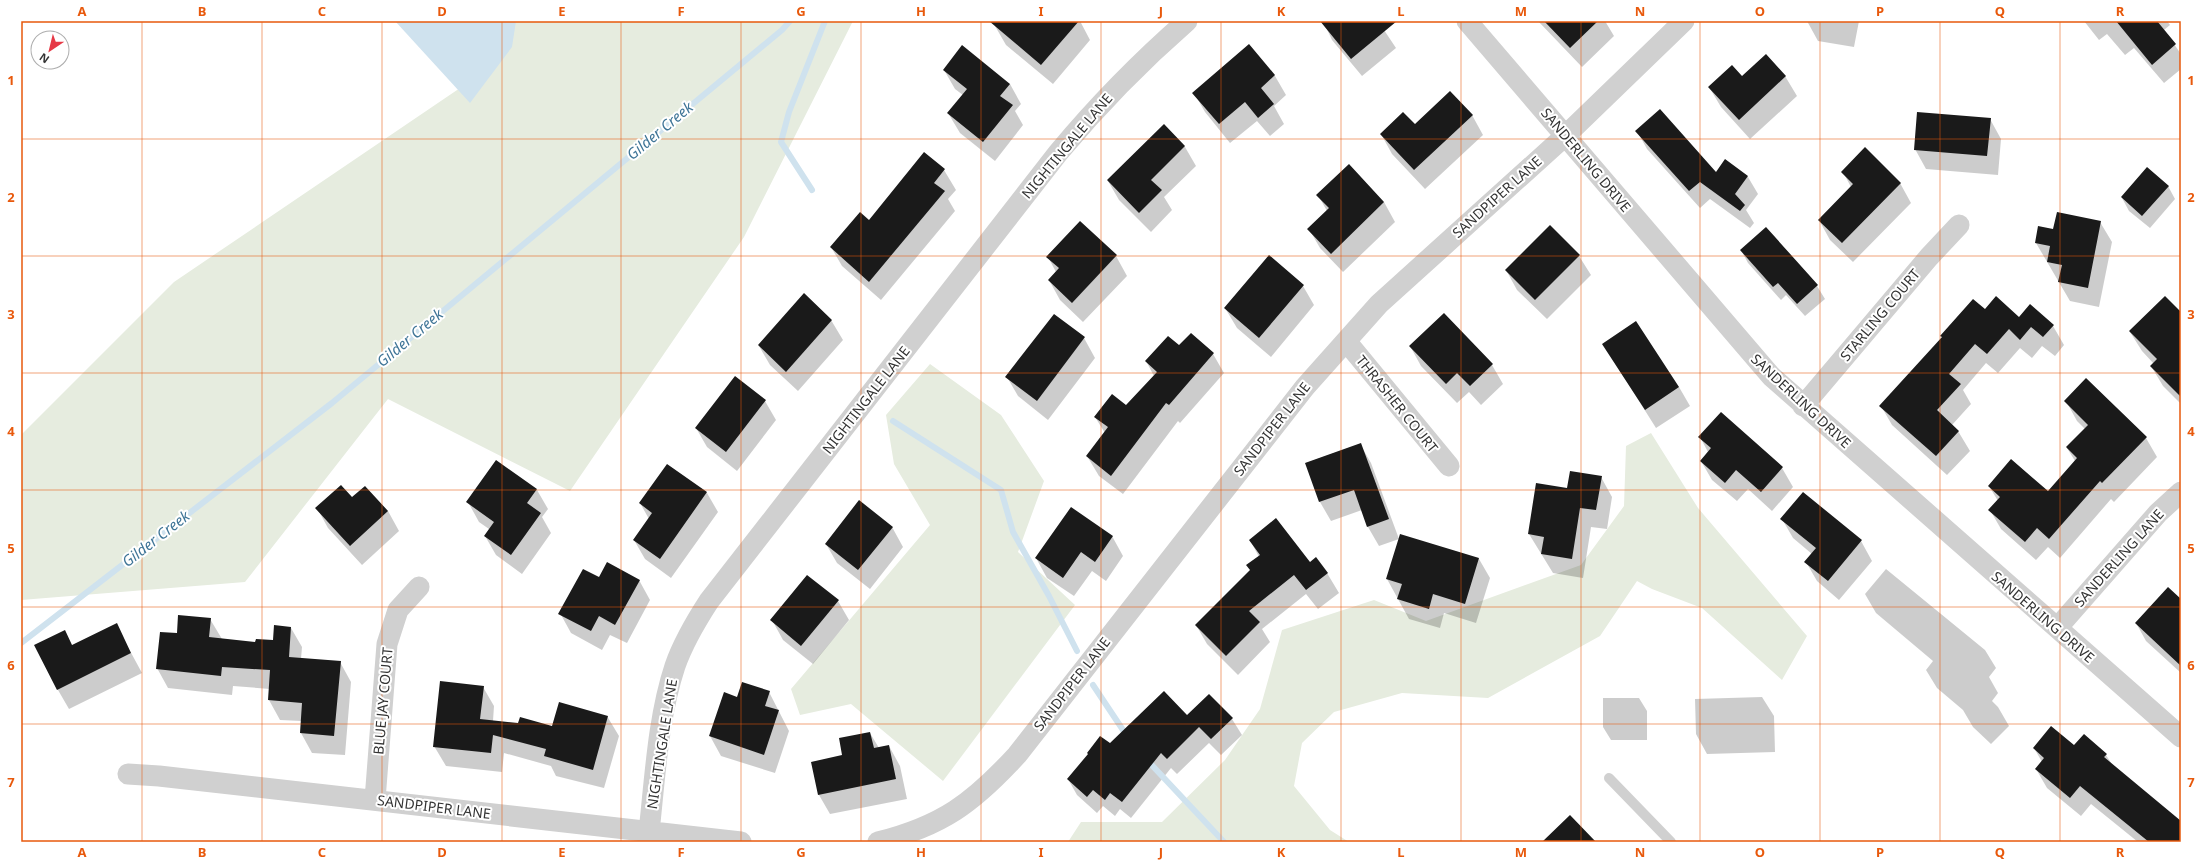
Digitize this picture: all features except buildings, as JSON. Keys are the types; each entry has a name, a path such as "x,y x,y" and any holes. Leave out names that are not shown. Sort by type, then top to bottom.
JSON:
{"street":[{"name":"NIGHTINGALE LANE","path":"649,832 654,785 670,683 684,644 705,607 1058,153 1092,112 1146,58 1187,21"},
{"name":"SANDERLING DRIVE","path":"1467,21 1771,376 1803,406 2058,627 2096,663 2181,737"},
{"name":"SANDPIPER LANE","path":"878,842 904,836 936,823 963,807 989,785 1016,755 1304,387 1379,304 1565,136 1684,21"},
{"name":"STARLING COURT","path":"1803,406 1929,257 1959,225"},
{"name":"THRASHER COURT","path":"1346,341 1449,466"},
{"name":"SANDERLING LANE","path":"2058,627 2158,513 2181,492"},
{"name":"BLUE JAY COURT","path":"375,800 387,644 398,610 419,588"},
{"name":"SANDPIPER LANE","path":"128,774 375,800 741,842"}],"lane":[{"path":"1609,778 1671,842"}],"shaded area":[{"path":"496,21 853,21 744,237 570,491 388,399 245,582 21,600 21,435 174,282 491,67"},
{"path":"930,364 1001,415 1044,481 1018,552 1075,605 943,781 851,704 800,715 791,689 930,525 894,464 886,415"},
{"path":"1651,433 1698,508 1807,636 1782,680 1702,608 1652,589 1637,581 1600,636 1488,698 1402,693 1334,712 1302,743 1294,786 1330,830 1349,842 1068,842 1081,822 1162,822 1225,760 1260,709 1282,630 1374,600 1426,621 1581,565 1624,506 1626,446"}],"water":[{"path":"395,21 516,21 512,47 470,103"}],"waterway":[{"name":"Gilder Creek","path":"21,643 332,403 782,30 790,21"},
{"path":"812,190 781,142 789,112 825,21"},
{"path":"893,421 1001,490 1013,532 1049,596 1077,651"},
{"path":"1093,685 1127,736"},
{"path":"1147,760 1224,842"}]}
